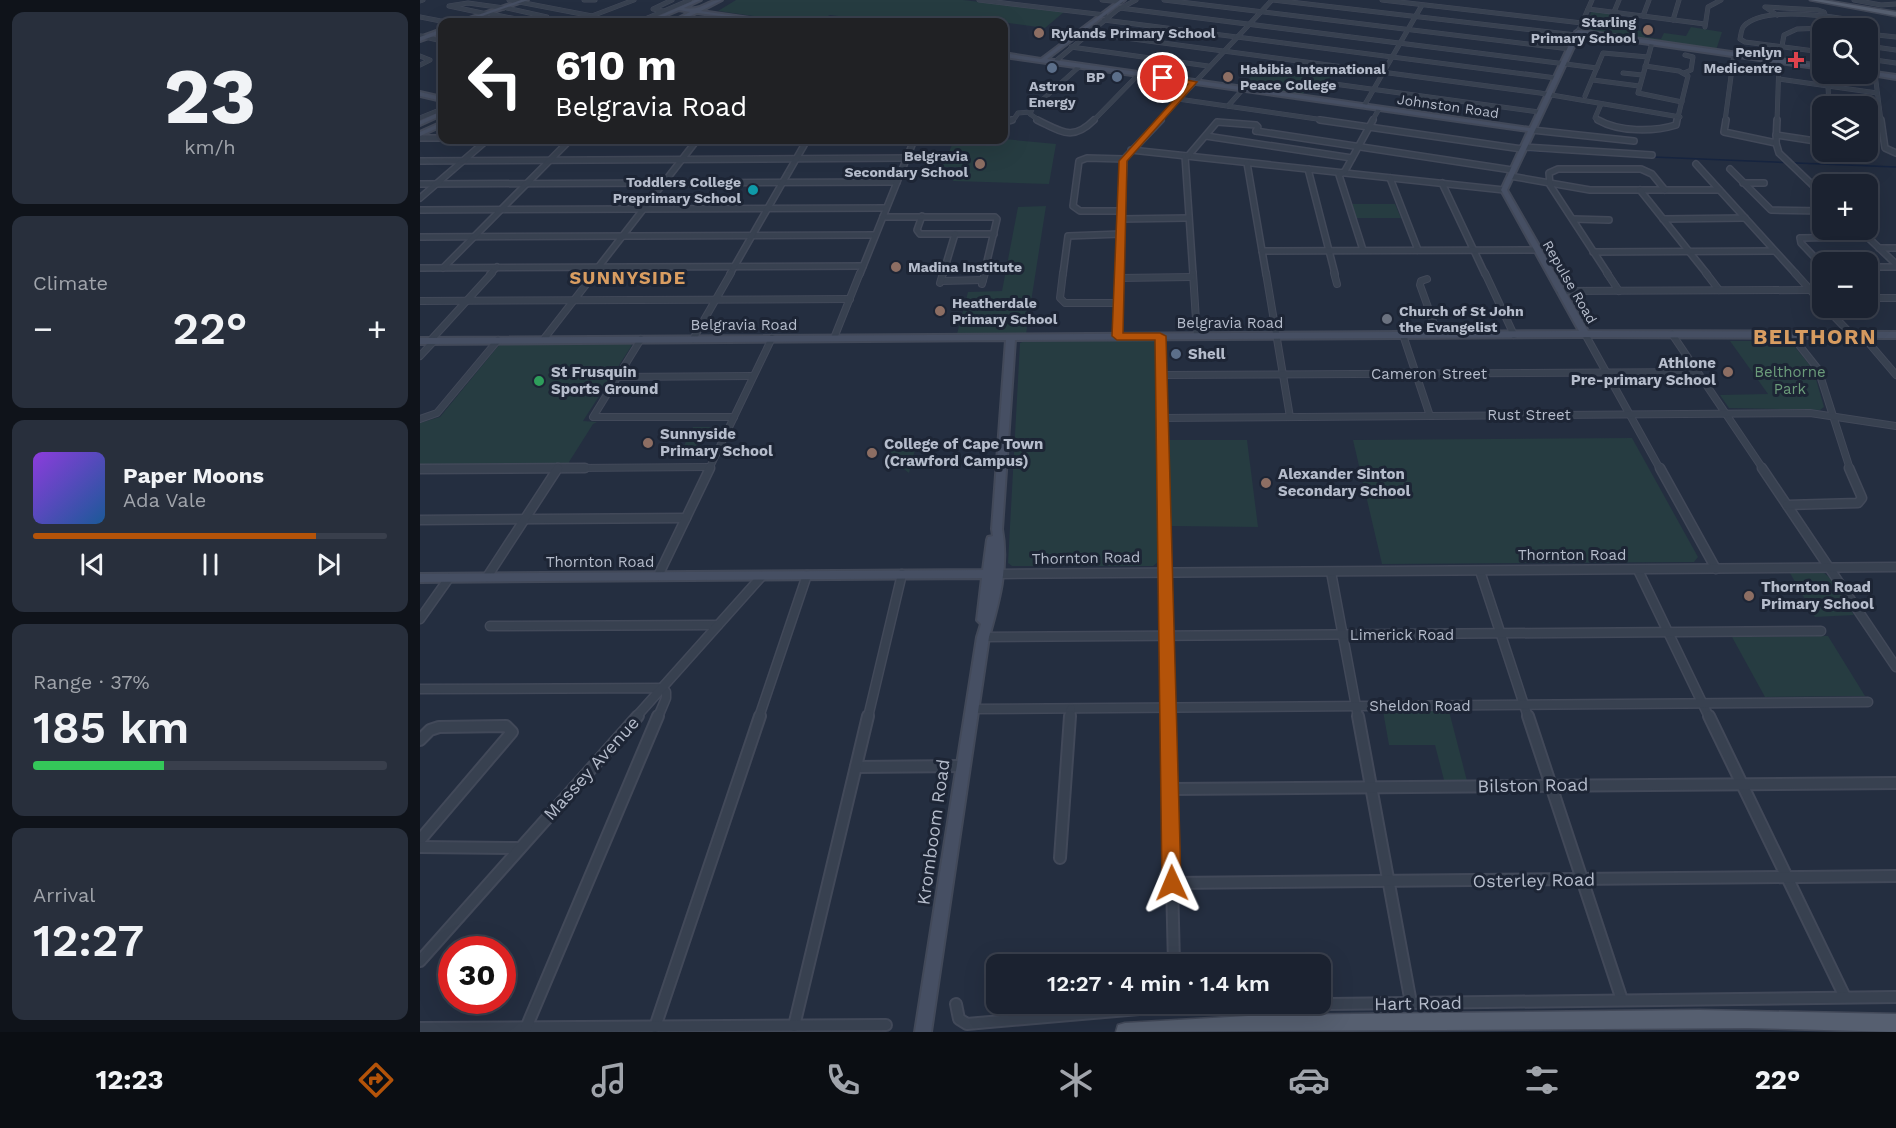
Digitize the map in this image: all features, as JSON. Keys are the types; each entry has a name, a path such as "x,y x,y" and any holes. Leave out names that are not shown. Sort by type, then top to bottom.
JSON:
{"main road":[{"path":"1813,0 1896,14"},
{"path":"1125,1032 1169,1028 1424,1022 1820,1019 1896,1023"}],"street":[{"path":"509,0 592,16"},
{"path":"478,18 531,0"},
{"path":"584,0 595,0"},
{"path":"587,18 634,0"},
{"path":"665,11 653,9 672,0"},
{"path":"648,18 690,0"},
{"path":"658,18 699,0"},
{"path":"667,18 708,0"},
{"path":"683,18 711,7 720,0"},
{"path":"979,0 1238,37 1556,78"},
{"path":"1020,5 1026,0"},
{"path":"1102,0 1250,24 1597,68"},
{"path":"1057,60 1121,3 1136,0"},
{"path":"1164,0 1570,49"},
{"path":"1117,336 1124,159 1222,51 1273,0 1652,43 1812,66"},
{"path":"1382,0 1582,23"},
{"path":"1131,150 1504,190 1592,0"},
{"path":"1614,12 1619,0"},
{"path":"1643,16 1649,0"},
{"path":"1673,20 1679,0"},
{"path":"1588,9 1705,26 1709,6 1721,0"},
{"path":"1853,0 1896,6"},
{"path":"530,13 514,18 449,6 463,1 506,8 530,13 547,17 544,18"},
{"path":"1782,1 1789,7"},
{"path":"465,9 482,4"},
{"path":"1364,106 1422,4"},
{"path":"711,7 708,10 714,14"},
{"path":"1779,15 1765,7 1821,10 1826,17"},
{"path":"679,9 744,18"},
{"path":"475,18 489,14"},
{"path":"1812,51 1745,42 1740,39 1742,27 1747,23 1779,15 1835,18"},
{"path":"420,17 438,20"},
{"path":"1041,61 1105,17"},
{"path":"1812,28 1788,31 1784,35 1779,61 1776,135 1778,152 1812,185"},
{"path":"422,37 438,31"},
{"path":"1088,33 1548,95 1680,117"},
{"path":"1878,35 1896,37"},
{"path":"422,37 438,40"},
{"path":"1652,43 1637,92 1640,95 1682,102"},
{"path":"1614,53 1617,44"},
{"path":"1071,47 1208,66"},
{"path":"1878,47 1896,50"},
{"path":"1586,96 1603,53 1648,57"},
{"path":"1734,54 1724,132 1776,143"},
{"path":"420,56 430,60 420,65"},
{"name":"Johnston Road","path":"1008,56 1532,130"},
{"path":"1878,60 1896,63"},
{"path":"1646,66 1684,73 1690,71 1692,62"},
{"path":"1008,121 1014,119 1018,113 1030,112 1080,66"},
{"path":"1623,73 1642,75"},
{"path":"1601,104 1596,120 1622,126 1665,129 1676,125 1680,117 1688,76 1684,73"},
{"path":"1030,112 1033,118 1068,134 1084,130 1139,74"},
{"path":"1878,75 1896,77"},
{"path":"1779,79 1877,93"},
{"path":"1593,80 1639,86"},
{"path":"1327,83 1539,112"},
{"path":"1874,84 1885,148 1896,153"},
{"path":"1828,86 1828,96"},
{"path":"1228,106 1243,89"},
{"path":"420,92 438,96"},
{"path":"1178,99 1523,148 1652,155"},
{"path":"1363,250 1339,175 1343,173 1379,109"},
{"path":"420,121 438,113"},
{"path":"420,128 438,120"},
{"path":"1197,336 1186,156 1219,121 1256,125 1258,127 1256,131 1247,142"},
{"path":"420,136 438,126"},
{"path":"1532,130 1634,141"},
{"path":"1256,131 1511,173 1590,190 1719,190"},
{"path":"1776,135 1812,140"},
{"path":"420,136 438,138"},
{"path":"1206,136 1352,158"},
{"path":"420,198 482,144"},
{"path":"443,268 566,144"},
{"path":"543,340 694,144"},
{"path":"693,339 805,144"},
{"path":"834,338 912,144"},
{"path":"420,161 906,158"},
{"path":"1121,211 1080,211 1073,206 1079,161 1087,158 1124,159"},
{"path":"1247,163 1290,417"},
{"path":"1696,164 1810,290"},
{"path":"1308,169 1337,284"},
{"path":"1619,291 1549,183 1549,173 1558,169 1635,169 1649,172 1665,190"},
{"path":"1730,170 1771,210 1812,211"},
{"path":"1390,178 1418,250"},
{"path":"420,184 897,182"},
{"path":"1442,183 1514,334"},
{"path":"1743,183 1764,183"},
{"name":"Repulse Road","path":"1504,190 1716,569"},
{"path":"1640,190 1719,290"},
{"path":"420,210 886,208"},
{"path":"922,216 917,232 994,234"},
{"path":"883,217 994,217 997,219 983,282 941,282 955,234"},
{"path":"1122,219 1188,218"},
{"path":"1663,219 1745,218"},
{"path":"1573,219 1609,219"},
{"path":"1119,303 1065,303 1060,298 1068,236 1121,234"},
{"path":"420,237 875,235"},
{"path":"1812,239 1799,240 1812,254"},
{"path":"1871,240 1896,265"},
{"path":"1879,248 1896,248"},
{"path":"1262,251 1536,250"},
{"path":"1593,252 1774,251"},
{"path":"1878,266 1896,265"},
{"path":"420,268 863,266"},
{"path":"420,356 428,341 497,267"},
{"path":"1120,278 1192,277"},
{"path":"1428,279 1421,281 1420,285 1438,335"},
{"path":"1560,291 1810,290"},
{"path":"420,300 850,298"},
{"path":"1878,298 1896,298"},
{"path":"1836,318 1852,335"},
{"name":"Belgravia Road","path":"428,341 1514,334 1896,335"},
{"path":"1672,334 1896,667"},
{"path":"1403,335 1430,416"},
{"path":"1787,505 1851,504 1862,501 1863,498 1849,467 1818,369 1791,335"},
{"path":"1862,335 1896,375"},
{"path":"1160,336 1173,954"},
{"name":"Kromboom Road","path":"923,1032 983,637 990,614 998,536 996,529 1011,338"},
{"path":"641,339 593,417 734,417"},
{"path":"658,576 772,339"},
{"path":"420,419 430,417 445,404 498,340"},
{"name":"Cameron Street","path":"1161,375 1697,372"},
{"path":"616,377 753,376"},
{"name":"Rust Street","path":"1162,417 1833,415 1896,426"},
{"path":"420,469 710,467"},
{"path":"487,577 558,468"},
{"path":"420,520 686,518"},
{"name":"Thornton Road","path":"420,578 1896,567"},
{"path":"1638,570 1845,997"},
{"path":"1480,571 1622,1000"},
{"path":"1331,572 1411,1003"},
{"path":"794,1026 902,574"},
{"path":"655,1027 807,575"},
{"name":"Massey Avenue","path":"422,955 520,849 762,576"},
{"path":"420,619 449,578"},
{"path":"490,626 718,625"},
{"name":"Limerick Road","path":"983,637 1821,631"},
{"path":"420,689 662,688 666,692 666,698 526,1028"},
{"name":"Sheldon Road","path":"972,709 1868,702"},
{"path":"1060,858 1071,709"},
{"path":"420,740 434,728 506,726 512,730 509,738 420,840"},
{"path":"856,767 963,766"},
{"name":"Bilston Road","path":"1170,789 1896,783"},
{"path":"420,848 520,849"},
{"name":"Osterley Road","path":"1172,883 1896,876"},
{"name":"Hart Road","path":"1331,1004 1896,997"},
{"name":"Hart Road","path":"956,1004 957,1016 960,1021 967,1024 1076,1014"},
{"path":"420,1028 886,1025"}],"green space":[{"path":"736,0 963,0 1064,12 1045,28 1008,23 1008,18 854,18 830,15 824,18 767,18 718,11"},
{"name":"Starling Primary School","path":"1592,10 1617,14 1610,26 1647,32 1645,37 1661,39 1664,33 1686,36 1691,27 1722,32 1716,50 1584,31"},
{"path":"1297,70 1331,75 1327,82 1312,81 1302,95 1242,87 1255,72 1291,77"},
{"path":"1008,139 1056,144 1049,184 953,181 957,167 942,167 952,145 1008,144"},
{"path":"1352,204 1395,204 1401,218 1356,218"},
{"path":"1046,206 1026,334 957,334 968,292 1002,291 1018,207"},
{"path":"1152,340 1156,342 1158,562 1153,566 1012,566 1008,563 1020,343 1025,341"},
{"name":"Belthorne Park","path":"1730,341 1790,341 1813,369 1824,407 1820,410 1729,408 1720,395 1768,394"},
{"name":"St Frusquin Sports Ground","path":"503,343 629,343 632,345 583,421 597,422 593,424 569,462 570,464 420,465 420,423 440,417"},
{"path":"693,427 710,427 700,448 683,448"},
{"path":"1632,438 1698,557 1694,562 1382,564 1353,440"},
{"path":"1169,440 1247,440 1258,527 1171,526"},
{"path":"893,445 906,445 915,450 909,473 887,456"},
{"path":"1790,573 1824,573 1830,578 1854,615 1815,617"},
{"path":"1828,636 1865,696 1765,697 1732,637"},
{"path":"1383,711 1449,711 1467,781 1444,780 1435,745 1389,745"}],"waterway":[{"path":"1530,151 1555,152"},
{"path":"1653,157 1896,167"}],"place":[{"name":"Starling Primary School","path":"1648,30"},
{"name":"Rylands Primary School","path":"1039,33"},
{"name":"Penlyn Medicentre","path":"1796,60"},
{"name":"Astron Energy","path":"1052,68"},
{"name":"BP","path":"1117,77"},
{"name":"Habibia International Peace College","path":"1228,77"},
{"name":"Belgravia Secondary School","path":"980,164"},
{"name":"Toddlers College Preprimary School","path":"753,190"},
{"name":"Madina Institute","path":"896,267"},
{"name":"Heatherdale Primary School","path":"940,311"},
{"name":"Church of St John the Evangelist","path":"1387,319"},
{"name":"Shell","path":"1176,354"},
{"name":"Athlone Pre-primary School","path":"1728,372"},
{"name":"St Frusquin Sports Ground","path":"539,381"},
{"name":"Sunnyside Primary School","path":"648,443"},
{"name":"College of Cape Town (Crawford Campus)","path":"872,453"},
{"name":"Alexander Sinton Secondary School","path":"1266,483"},
{"name":"Thornton Road Primary School","path":"1749,596"}],"district":[{"name":"SUNNYSIDE","path":"628,277"},
{"name":"BELTHORN","path":"1815,336"}],"route":[{"path":"1163,78 1194,82 1123,161 1117,336 1160,336 1172,883"}]}
